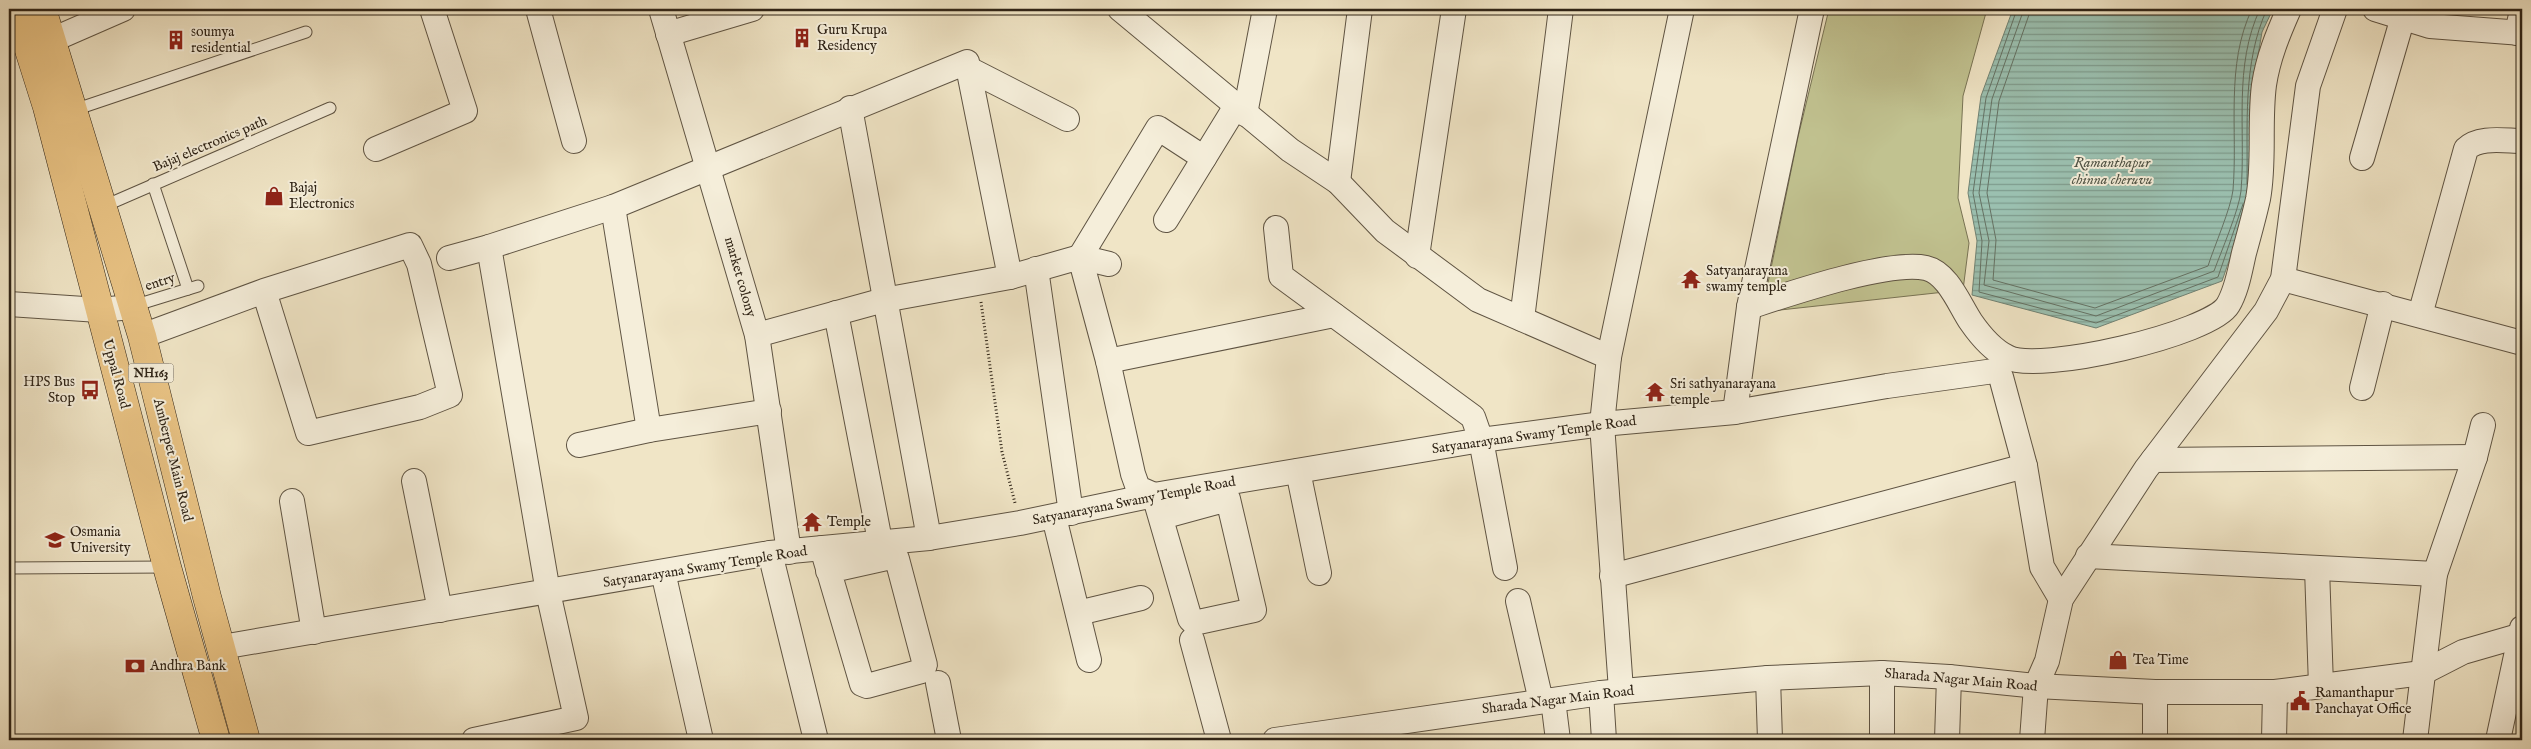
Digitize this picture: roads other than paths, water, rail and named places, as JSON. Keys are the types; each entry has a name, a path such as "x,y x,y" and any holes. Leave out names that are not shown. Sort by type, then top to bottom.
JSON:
{"highway":[{"name":"Uppal Road","path":"16,9 47,107 167,567 216,740"},
{"name":"Amberpet Main Road","path":"42,9 142,336 246,740"}],"street":[{"path":"52,40 123,9"},
{"path":"376,149 465,111 432,9"},
{"path":"538,9 574,141"},
{"name":"market colony","path":"661,9 757,334 769,411 780,552 816,740"},
{"path":"668,34 752,9"},
{"path":"1120,9 1290,150 1338,182 1384,231 1478,300 1609,357"},
{"path":"1166,220 1204,158 1241,110 1265,9"},
{"path":"1338,182 1360,9"},
{"path":"1417,256 1454,9"},
{"path":"1522,319 1561,9"},
{"path":"1604,740 1611,692 1612,576 1602,424 1609,357 1682,9"},
{"path":"1735,412 1749,307 1812,9"},
{"path":"1749,307 1883,269 1924,268 1932,270 1940,276 1964,307 1970,321 1998,351 2009,359 2028,362 2064,360 2141,344 2216,317 2228,307 2235,290 2258,198 2264,86 2268,63 2289,9"},
{"path":"2032,740 2036,686 2048,661 2061,599 2153,460 2266,311 2283,279 2308,86 2335,9"},
{"path":"2375,9 2403,18 2433,17 2520,33 2522,10"},
{"path":"2362,158 2403,18"},
{"path":"449,258 613,207 709,170 850,108 967,62 1010,277"},
{"path":"969,69 1068,119"},
{"path":"850,108 929,538"},
{"path":"1162,517 1228,499 1254,610 1194,623 1189,615 1154,494 1137,486 1108,361 1080,257 1158,128 1204,158"},
{"path":"2420,315 2466,149 2471,144 2479,141 2522,141"},
{"path":"613,207 649,430"},
{"path":"1276,228 1281,276 1473,417 1481,440 1505,568"},
{"path":"142,336 264,291 410,245 419,264 450,395 420,407 308,433 264,291"},
{"path":"474,740 576,718 548,592 489,247"},
{"path":"757,334 884,300 1010,277 1080,257 1109,264"},
{"path":"1036,270 1063,515 1078,613 1089,660"},
{"path":"2283,279 2383,304 2522,343"},
{"path":"9,304 99,310 132,307"},
{"path":"2362,388 2383,304"},
{"path":"836,313 880,541"},
{"path":"1108,361 1334,315"},
{"name":"Satyanarayana Swamy Temple Road","path":"222,647 780,552 880,541 929,538 1063,515 1154,494 1481,440 1602,424 1735,412 1887,386 1994,371 2001,377 2025,466 2042,567 2061,599"},
{"path":"579,445 649,430 769,411"},
{"path":"2415,740 2435,574 2484,425"},
{"path":"2153,460 2475,457"},
{"path":"1612,576 2025,466"},
{"path":"1298,471 1320,573"},
{"path":"414,481 440,610"},
{"path":"292,500 314,632"},
{"path":"822,548 828,571 862,684 867,686 922,671 925,665 897,559 892,557 828,571"},
{"path":"2088,556 2435,574"},
{"path":"2318,568 2321,686"},
{"path":"663,572 701,740"},
{"path":"1078,613 1141,598"},
{"path":"1518,601 1558,740"},
{"path":"2498,740 2521,633"},
{"name":"Sharada Nagar Main Road","path":"1275,740 1351,734 1611,692 1768,678 1882,672 2036,686 2155,692 2275,692 2422,673 2463,652 2521,633"},
{"path":"1192,640 1219,740"},
{"path":"1882,672 1882,740"},
{"path":"1947,740 1949,677"},
{"path":"1768,678 1770,740"},
{"path":"938,683 949,740"},
{"path":"2155,692 2155,740"},
{"path":"2274,740 2275,692"}],"lane":[{"path":"74,110 306,32"},
{"name":"Bajaj electronics path","path":"102,207 330,108"},
{"name":"entry","path":"132,307 193,287 153,184"},
{"path":"9,568 167,567"}],"water":[{"name":"Ramanthapur chinna cheruvu","path":"2013,9 2273,9 2262,32 2253,85 2252,195 2222,281 2096,328 1972,295 1977,241 1968,193 1981,96"}],"place":[{"name":"Guru Krupa Residency","path":"802,38"},
{"name":"soumya residential","path":"176,40"},
{"name":"Bajaj Electronics","path":"274,196"},
{"name":"Satyanarayana swamy temple","path":"1691,279"},
{"name":"HPS Bus Stop","path":"90,390"},
{"name":"Sri sathyanarayana temple","path":"1655,392"},
{"name":"Temple","path":"812,522"},
{"name":"Osmania University","path":"55,540"},
{"name":"Tea Time","path":"2118,660"},
{"name":"Andhra Bank","path":"135,666"},
{"name":"Ramanthapur Panchayat Office","path":"2300,701"}]}
